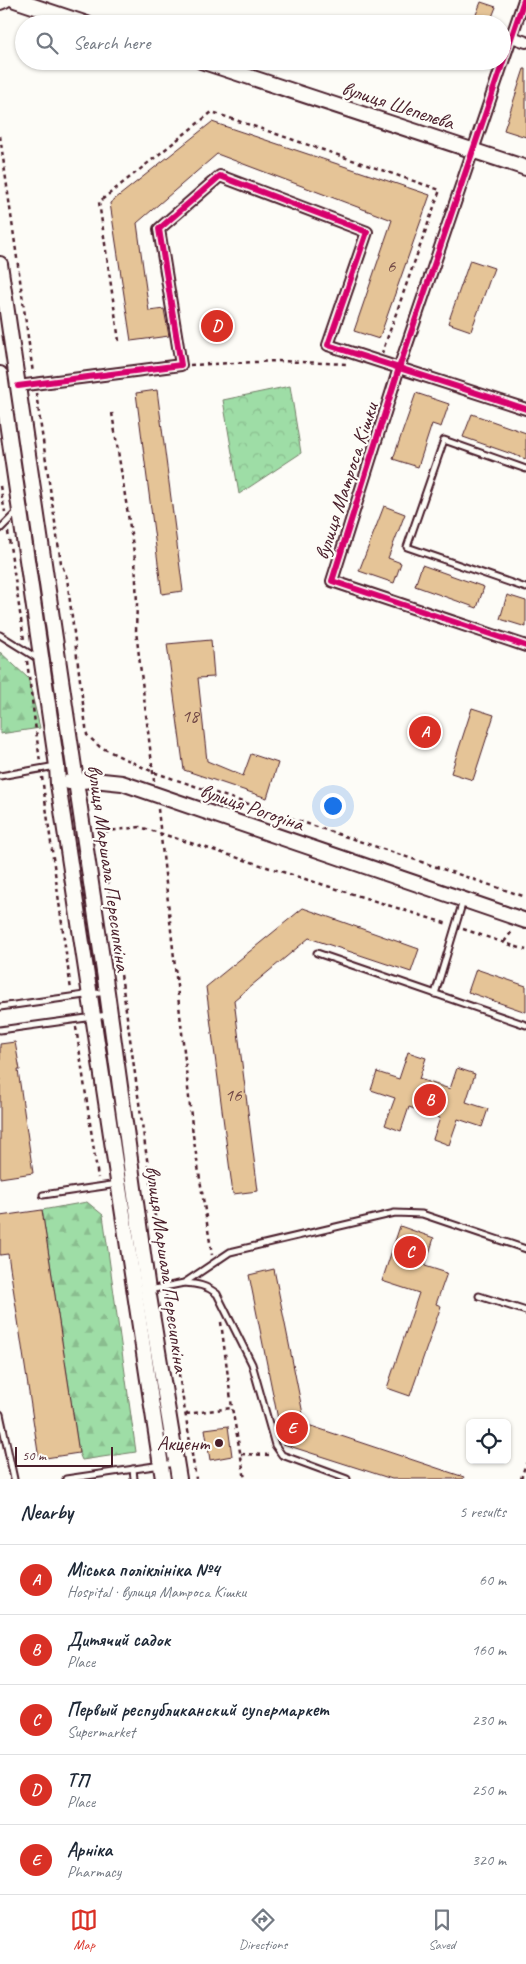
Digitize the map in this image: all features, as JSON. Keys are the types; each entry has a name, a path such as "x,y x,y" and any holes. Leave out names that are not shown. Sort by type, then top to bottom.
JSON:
{"main road":[{"path":"0,2 5,0"},
{"path":"15,0 60,15"},
{"name":"вулиця Шепелєва","path":"228,70 526,168"},
{"name":"вулиця Маршала Пересипкіна","path":"0,264 107,992 148,1290 179,1479"},
{"name":"вулиця Маршала Пересипкіна","path":"0,376 58,766 58,784 162,1472"},
{"name":"вулиця Рогозіна","path":"58,784 103,780 122,783 526,921"}],"street":[{"path":"511,40 524,0"},
{"path":"512,37 526,42"},
{"path":"399,368 501,70"},
{"path":"17,379 181,365 159,229 220,176 367,232 328,345 526,409"},
{"name":"вулиця Матроса Кішки","path":"399,368 332,581 526,646"}],"lane":[{"path":"0,376 17,379"},
{"path":"526,469 444,440 407,547 526,588"},
{"path":"0,529 20,509"},
{"path":"0,635 42,661"},
{"path":"0,776 58,766"},
{"path":"435,994 464,900"},
{"path":"317,953 526,1025"},
{"path":"0,1007 107,992"},
{"path":"0,1030 110,1014"},
{"path":"42,1195 119,1184"},
{"path":"184,1283 230,1252 395,1213 422,1214 526,1249"},
{"path":"148,1290 184,1283 199,1284 217,1294 252,1364 274,1444 282,1455 347,1479"},
{"path":"478,1296 526,1311"},
{"path":"0,1414 14,1479"},
{"path":"66,1479 133,1469 162,1472 176,1463"},
{"path":"133,1469 134,1479"}],"path":[{"path":"0,136 34,378"},
{"path":"181,365 278,362 350,364"},
{"path":"35,388 60,563 67,578 87,735 100,747 153,772 526,897"},
{"path":"112,413 135,559 136,631 162,834 193,1135 213,1263"},
{"path":"0,486 25,651 72,997"},
{"path":"196,1479 165,1288 101,832 140,827 456,926 526,950"},
{"path":"75,1019 100,1187"},
{"path":"217,1294 232,1408 245,1479"},
{"path":"186,1414 232,1408"},
{"path":"241,1454 282,1455"},
{"path":"521,1479 526,1464"}],"green space":[{"path":"290,386 301,453 239,494 223,400"},
{"path":"0,652 28,678 40,728 0,734"},
{"path":"87,1202 103,1215 136,1452 82,1460 79,1453 42,1210"}],"building":[{"path":"481,2 496,7 493,15 476,15"},
{"path":"524,69 526,69 526,137 504,130"},
{"path":"212,122 430,195 379,339 354,331 392,220 217,154 137,223 149,311 164,309 169,336 131,341 110,203"},
{"path":"470,260 494,268 471,331 448,323"},
{"path":"227,319 229,331 207,334 206,321"},
{"path":"157,390 183,591 162,594 136,393"},
{"path":"416,393 449,404 441,427 432,424 418,467 393,459"},
{"path":"472,414 526,433 526,459 463,437"},
{"path":"384,506 405,514 388,558 401,563 394,583 359,571"},
{"path":"422,565 484,587 477,608 415,586"},
{"path":"507,595 526,601 526,627 500,619"},
{"path":"211,640 214,677 198,678 207,761 243,776 251,754 278,763 267,798 184,770 167,644"},
{"path":"472,708 494,715 473,780 451,773"},
{"path":"303,908 419,949 411,972 309,938 234,1000 258,1191 233,1194 206,987"},
{"path":"476,969 526,986 526,1012 468,992"},
{"path":"15,1042 33,1173 0,1178 0,1044"},
{"path":"408,1052 426,1058 419,1079 450,1089 457,1068 475,1074 466,1102 488,1109 482,1127 458,1119 449,1145 433,1139 440,1118 409,1107 401,1131 385,1125 395,1098 371,1090 377,1072 399,1079"},
{"path":"42,1210 79,1453 39,1459 8,1254 0,1255 0,1216"},
{"path":"400,1226 434,1238 425,1266 447,1273 436,1304 441,1306 410,1396 387,1388 419,1293 382,1281"},
{"path":"274,1269 305,1424 464,1477 463,1479 392,1479 283,1444 249,1275"},
{"name":"Акцент","path":"228,1426 232,1456 210,1460 205,1429"}],"cycle path":[{"path":"511,38 524,0"},
{"path":"500,70 399,368 332,581 526,646"},
{"path":"18,386 181,365 159,229 220,176 367,232 328,345 526,409"}],"place":[{"name":"ТП","path":"217,326"},
{"name":"Міська поліклініка №4","path":"425,732"},
{"name":"Дитячий садок","path":"430,1100"},
{"name":"Первый республиканский супермаркет","path":"410,1252"},
{"name":"Арніка","path":"292,1428"},
{"name":"Акцент","path":"219,1443"}]}
